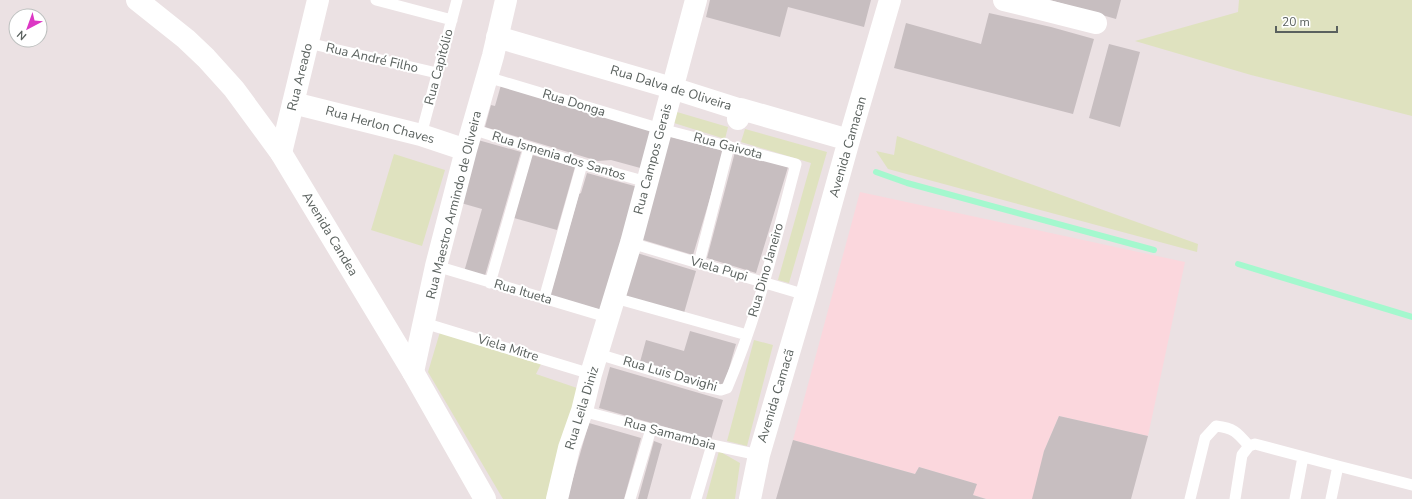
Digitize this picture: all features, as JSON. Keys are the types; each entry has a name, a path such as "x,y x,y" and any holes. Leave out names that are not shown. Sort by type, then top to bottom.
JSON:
{"street":[{"name":"Avenida Candea","path":"137,0 186,39 206,58 234,89 281,153 413,372 485,499"},
{"name":"Rua Areado","path":"281,153 318,0"},
{"path":"498,38 506,0"},
{"name":"Rua Campos Gerais","path":"612,308 631,243 696,0"},
{"name":"Avenida Camacan","path":"806,295 890,0"},
{"path":"1004,0 1096,23"},
{"name":"Rua Maestro Armindo de Oliveira","path":"413,372 436,266 466,150 498,38"},
{"name":"Rua Dalva de Oliveira","path":"498,38 738,108 738,119 741,109 849,140"},
{"name":"Rua Herlon Chaves","path":"293,103 421,135 466,150"},
{"name":"Avenida Camacã","path":"750,499 759,455 806,295"},
{"name":"Rua Leila Diniz","path":"557,499 569,448 582,411 612,308"}],"lane":[{"path":"376,0 452,20"},
{"name":"Rua Capitólio","path":"421,135 458,0"},
{"name":"Rua André Filho","path":"308,43 437,73"},
{"name":"Rua Donga","path":"487,77 661,129"},
{"name":"Rua Ismenia dos Santos","path":"472,129 582,164 647,182"},
{"name":"Rua Gaivota","path":"661,129 796,164"},
{"path":"699,263 729,146"},
{"path":"490,283 530,148"},
{"path":"544,299 582,164"},
{"name":"Rua Dino Janeiro","path":"733,374 764,282 796,164"},
{"name":"Viela Pupi","path":"631,243 806,295"},
{"name":"Rua Itueta","path":"436,266 544,299 612,308 747,335"},
{"name":"Viela Mitre","path":"424,323 592,374"},
{"name":"Rua Luis Davighi","path":"598,354 721,390 727,388 733,374"},
{"name":"Rua Samambaia","path":"582,411 712,445 759,455"},
{"path":"1190,499 1205,438 1216,426 1225,427 1236,431 1249,446"},
{"path":"630,499 651,429"},
{"path":"1235,499 1242,455 1249,446 1255,444 1412,485"},
{"path":"696,499 712,445"},
{"path":"1295,499 1303,457"},
{"path":"1331,499 1338,466"}],"shaded area":[{"path":"860,192 1185,262 1148,436 1059,416 1044,451 1035,499 987,499 973,495 976,484 919,467 915,474 793,440"}],"green space":[{"path":"1239,0 1412,0 1412,116 1251,75 1135,41 1238,12"},
{"path":"677,112 728,127 725,139 674,123"},
{"path":"745,129 827,152 789,283 778,280 811,163 741,142"},
{"path":"897,136 1198,244 1197,252 888,169 876,151 894,155"},
{"path":"394,154 445,170 422,246 371,230"},
{"path":"440,332 541,364 536,374 580,389 551,499 503,499 428,372"},
{"path":"754,340 773,345 747,446 727,441"},
{"path":"719,451 740,463 735,499 706,499"}],"building":[{"path":"710,0 871,0 864,27 788,7 780,37 706,17"},
{"path":"1050,0 1121,0 1116,19"},
{"path":"989,13 1051,27 1094,39 1073,114 894,68 906,23 981,44"},
{"path":"1109,44 1140,52 1120,127 1089,118"},
{"path":"501,85 655,129 644,169 611,160 598,161 485,127 491,105 495,106"},
{"path":"668,136 724,151 693,255 640,239"},
{"path":"478,140 521,152 484,279 464,272 482,209 461,203"},
{"path":"735,152 788,167 756,273 707,258"},
{"path":"532,155 575,167 557,230 514,218"},
{"path":"587,173 638,187 605,311 550,296 579,194 581,193"},
{"path":"637,253 696,271 684,313 625,297"},
{"path":"690,331 736,344 724,386 640,362 646,340 684,351"},
{"path":"610,367 723,400 711,440 599,408"},
{"path":"1059,416 1148,436 1131,499 1032,499 1044,451"},
{"path":"589,423 641,438 624,499 567,499"},
{"path":"793,440 915,474 919,467 977,484 973,495 986,499 776,499"},
{"path":"654,441 662,444 647,499 638,499"}],"waterway":[{"path":"876,172 907,183 1154,250"},
{"path":"1238,264 1412,317"}]}
